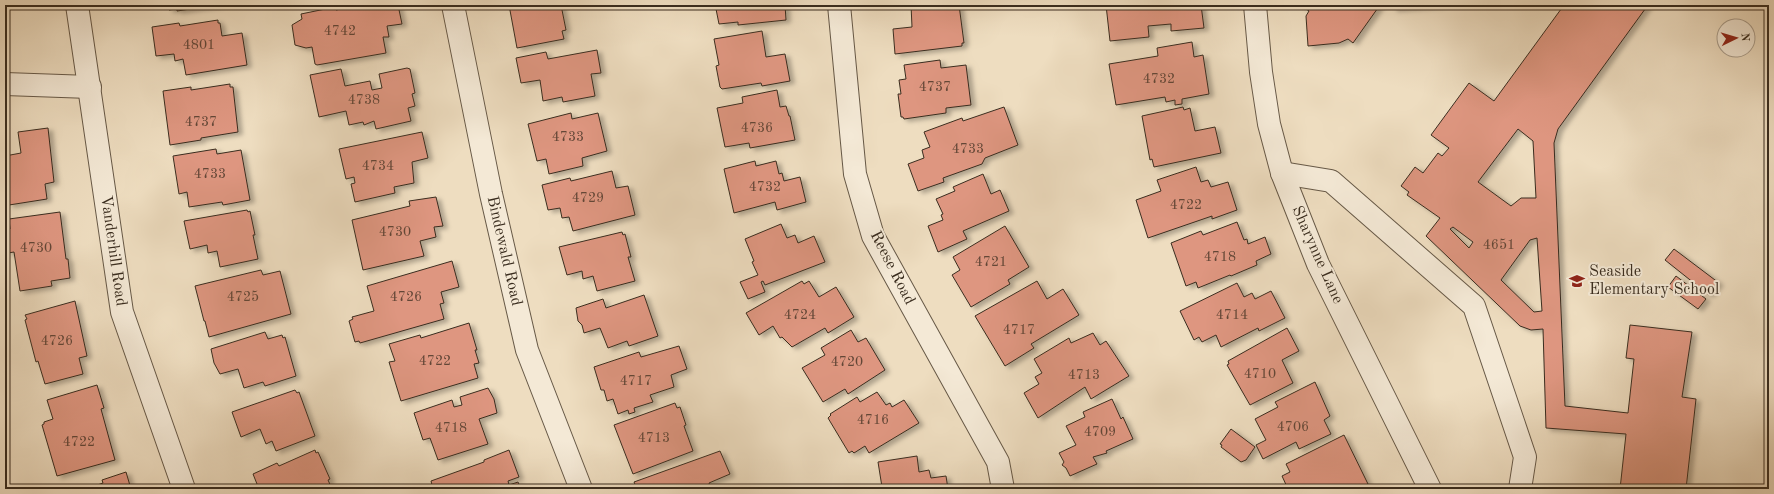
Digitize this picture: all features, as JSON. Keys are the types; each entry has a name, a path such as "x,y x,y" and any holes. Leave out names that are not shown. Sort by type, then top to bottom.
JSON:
{"street":[{"name":"Vanderhill Road","path":"77,5 122,312 184,489"},
{"name":"Bindewald Road","path":"453,5 491,194 527,350 580,489"},
{"name":"Reese Road","path":"839,5 855,174 873,236 998,462 1003,489"},
{"name":"Sharynne Lane","path":"1255,5 1261,72 1268,124 1282,173 1318,264 1430,489"},
{"path":"5,84 90,87"},
{"path":"1282,173 1331,181 1474,306 1525,457 1520,489"}],"building":[{"path":"169,5 218,5 177,11 177,9 169,10"},
{"path":"361,5 398,5 402,24 387,26 389,37 383,37 386,53 317,65 315,64 312,47 306,48 295,45 292,25 302,19 301,14 335,7 336,10"},
{"path":"509,5 561,5 566,30 562,31 564,39 517,48"},
{"path":"717,5 785,5 786,20 738,25 738,22 719,24 716,9 718,9"},
{"path":"911,5 959,5 964,43 962,43 962,46 895,54 893,29 912,27"},
{"path":"1106,5 1201,5 1204,28 1171,31 1171,24 1148,26 1149,37 1110,41"},
{"path":"1380,5 1353,43 1348,39 1339,43 1308,46 1306,16 1309,11 1302,6"},
{"path":"1393,5 1440,5 1393,9"},
{"path":"1564,5 1648,5 1558,129 1554,143 1565,406 1628,413 1634,359 1626,358 1630,325 1692,332 1682,397 1696,399 1686,489 1620,489 1626,434 1546,428 1543,329 1531,330 1520,326 1426,236 1440,218 1407,195 1409,192 1401,186 1415,167 1423,173 1438,153 1442,156 1449,148 1431,135 1469,83 1494,101","holes":["1518,129 1533,141 1536,198 1521,198 1511,206 1478,182","1453,227 1473,242 1469,248 1450,229","1537,238 1542,311 1534,312 1501,280 1530,240"]},
{"path":"218,20 218,23 220,23 222,36 242,33 247,65 186,75 183,59 175,61 174,54 156,56 152,27 179,23 180,26"},
{"path":"762,31 766,57 785,54 790,81 762,86 761,83 722,89 720,87 716,66 719,65 714,39"},
{"path":"1192,42 1194,57 1203,55 1209,94 1182,99 1182,104 1175,105 1175,100 1166,102 1165,97 1116,105 1109,64 1158,56 1157,48"},
{"path":"597,50 601,73 591,74 595,96 563,102 562,97 543,101 540,80 521,83 516,58 546,52 548,59"},
{"path":"940,60 941,68 966,65 971,105 946,108 946,113 904,119 901,117 898,94 901,94 899,80 906,79 904,65"},
{"path":"407,68 410,69 415,93 412,94 415,106 408,108 411,121 376,129 374,121 364,125 363,122 349,125 346,111 319,117 310,75 341,69 345,86 370,81 372,90 382,88 379,74"},
{"path":"230,84 230,87 233,87 238,132 170,145 163,91 191,87 191,90"},
{"path":"777,90 780,107 786,106 790,116 795,140 750,148 749,143 725,147 717,108 743,103 742,97"},
{"path":"1004,107 1018,145 985,158 982,164 943,178 944,182 918,191 908,164 924,158 922,150 930,147 924,132 962,118 963,121"},
{"path":"1183,107 1184,110 1190,108 1195,131 1215,127 1221,153 1154,167 1152,159 1150,160 1142,116"},
{"path":"571,113 572,119 598,113 607,151 582,158 583,166 549,174 546,159 537,161 528,124"},
{"path":"48,128 54,182 45,184 47,199 9,205 5,182 5,156 21,153 18,132"},
{"path":"422,132 428,158 412,162 414,183 394,187 395,193 355,202 351,184 355,183 354,177 346,179 339,149"},
{"path":"216,149 217,154 241,150 250,200 223,205 222,202 189,207 187,192 179,194 173,156"},
{"path":"755,161 756,166 776,161 779,174 782,173 784,181 800,177 806,202 777,210 775,202 734,213 724,169"},
{"path":"1196,167 1201,182 1208,180 1211,187 1228,182 1237,210 1212,219 1212,216 1148,238 1136,200 1161,191 1157,180"},
{"path":"612,171 616,188 628,186 635,215 573,231 569,217 562,218 560,208 548,210 542,185 570,178 571,181"},
{"path":"983,174 991,194 1000,190 1009,211 963,231 967,239 938,252 928,226 943,220 941,215 943,214 936,199 955,191 953,187"},
{"path":"436,197 443,226 434,227 436,237 420,241 424,256 363,270 352,220 410,206 409,201"},
{"path":"247,210 248,212 250,211 258,259 220,267 217,251 208,253 207,245 190,249 184,221"},
{"path":"60,212 70,278 51,281 52,286 20,291 14,252 8,253 5,229 10,229 9,219"},
{"path":"1237,222 1244,240 1247,239 1248,244 1265,237 1271,254 1256,261 1257,265 1231,276 1230,275 1198,288 1196,282 1186,286 1171,243 1201,231 1203,235"},
{"path":"781,224 787,238 795,235 798,243 814,236 825,262 765,285 763,281 761,282 765,292 748,299 740,282 758,275 752,262 754,261 745,239"},
{"path":"1005,226 1029,267 1008,280 1010,284 971,307 952,275 960,270 953,257"},
{"path":"622,232 623,235 625,234 631,257 628,257 635,281 597,291 593,276 583,279 582,271 567,275 559,247"},
{"path":"1674,249 1719,283 1709,295 1665,260"},
{"path":"452,261 459,287 441,292 444,303 440,304 444,319 360,343 359,341 355,342 349,321 353,319 352,317 374,311 367,286"},
{"path":"261,270 263,275 280,271 291,314 209,337 195,286"},
{"path":"1676,276 1706,299 1698,309 1668,287"},
{"path":"802,281 804,284 809,281 819,297 836,287 854,317 828,333 825,328 792,347 782,337 780,338 773,326 759,335 746,313"},
{"path":"1037,281 1047,299 1063,289 1079,315 1031,344 1034,348 1005,366 975,316"},
{"path":"1237,283 1244,297 1252,293 1255,299 1271,291 1285,318 1259,331 1258,328 1221,347 1216,335 1202,342 1199,337 1194,340 1180,311"},
{"path":"644,295 658,336 629,346 627,341 608,348 600,328 584,333 582,325 578,321 576,308 603,299 606,308"},
{"path":"75,301 87,356 79,358 83,374 45,384 38,361 36,362 25,315"},
{"path":"469,323 477,350 475,350 479,363 474,364 478,378 401,401 389,362 395,361 389,344 420,335 421,338"},
{"path":"1287,328 1299,351 1282,360 1293,383 1250,405 1227,365 1229,364 1228,361"},
{"path":"851,330 858,342 866,338 885,370 848,394 845,389 823,402 802,368 825,355 821,348"},
{"path":"265,332 268,339 282,335 283,338 285,337 296,376 265,386 263,382 244,388 238,369 220,374 214,363 211,349"},
{"path":"1093,333 1100,345 1106,341 1129,376 1091,399 1085,387 1038,418 1024,393 1039,384 1035,377 1042,373 1034,359 1069,338 1071,343"},
{"path":"679,346 687,369 671,375 674,387 650,395 653,402 634,408 635,412 629,414 628,410 618,414 613,399 607,401 604,390 601,390 594,367 639,352 641,357"},
{"path":"1315,382 1330,416 1324,420 1331,434 1299,449 1296,442 1263,459 1256,445 1266,440 1255,419 1278,407 1275,402"},
{"path":"97,385 104,408 101,409 115,460 57,476 42,425 44,422 53,419 47,400"},
{"path":"488,388 494,399 497,413 479,419 488,444 438,460 430,438 423,440 414,413 452,400 454,407 462,405 460,397"},
{"path":"295,390 297,393 299,392 315,436 276,451 272,441 266,444 260,429 241,437 232,412"},
{"path":"877,392 886,405 890,403 892,407 904,400 919,423 869,453 865,446 854,453 852,451 849,453 828,418 831,415 830,414 857,397 860,402"},
{"path":"1112,399 1121,419 1123,417 1133,439 1106,451 1107,453 1093,457 1097,464 1070,476 1066,468 1062,465 1064,462 1059,453 1076,445 1066,426 1085,417 1083,412"},
{"path":"675,403 677,408 680,407 686,425 684,426 693,451 633,474 614,425"},
{"path":"1231,429 1255,447 1246,460 1241,462 1221,447 1222,445 1220,444"},
{"path":"1344,435 1368,484 1358,489 1288,489 1282,476 1290,472 1286,464"},
{"path":"315,450 316,453 318,452 330,479 328,480 332,489 259,489 253,474 277,463 279,466"},
{"path":"509,450 519,477 508,481 509,485 518,482 521,489 433,489 431,481 484,462 484,460"},
{"path":"720,451 730,474 709,483 711,489 637,489 634,482"},
{"path":"917,456 919,472 929,470 931,478 946,476 948,489 869,489 882,487 878,462"},
{"path":"126,472 131,489 86,489 103,483 102,480"},
{"path":"1121,487 1121,489 1085,489"}],"place":[{"name":"Seaside Elementary School","path":"1577,281"}]}
